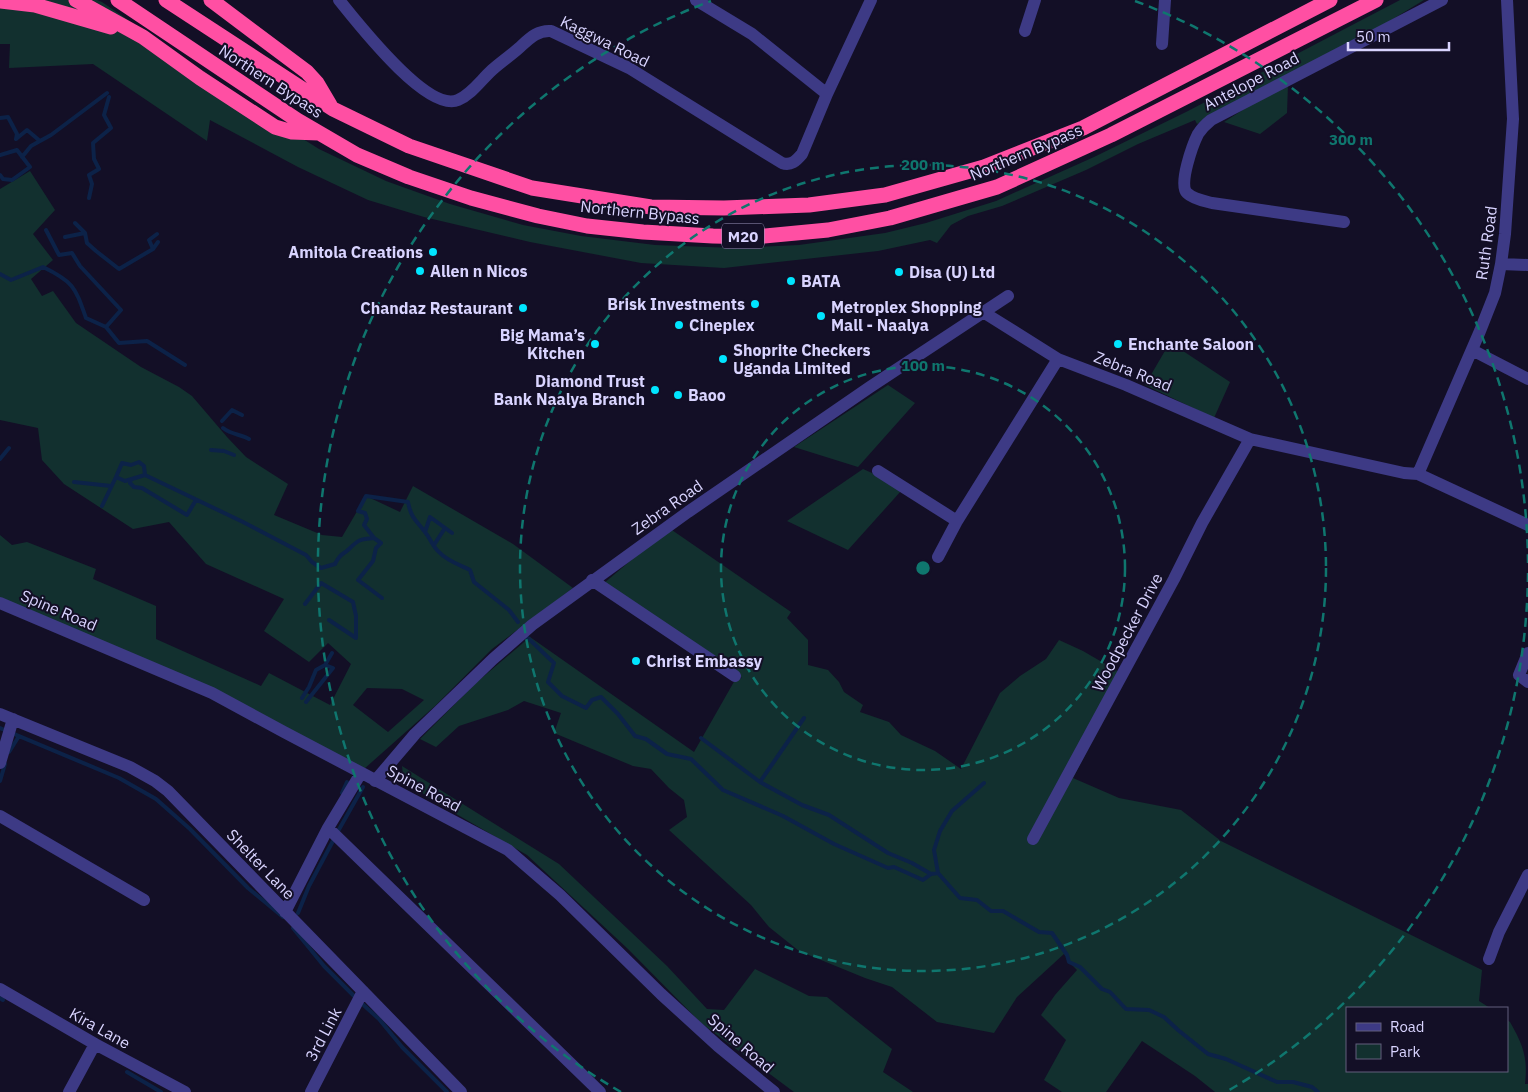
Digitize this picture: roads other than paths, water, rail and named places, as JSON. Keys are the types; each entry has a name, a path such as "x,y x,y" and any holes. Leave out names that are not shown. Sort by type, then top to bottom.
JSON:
{"highway":[{"path":"76,0 143,38 275,127 292,132 320,133"},
{"name":"Northern Bypass","path":"118,0 296,120 357,154 408,177 472,198 538,216 587,226 643,232 755,237 828,230 890,218 997,187 1111,134 1376,0"},
{"name":"Northern Bypass","path":"166,0 332,109 409,146 532,188 651,206 724,208 809,205 885,195 984,167 1083,128 1330,0"},
{"path":"210,0 307,72 317,82 332,109"},
{"path":"0,1 35,5 86,19 143,38"}],"street":[{"name":"Kaggwa Road","path":"339,0 396,67 422,88 445,102 456,101 467,95 493,69 532,36 543,30 551,31 629,68 787,165 796,161 802,154 827,94"},
{"path":"696,0 752,34 827,94 871,0"},
{"path":"1025,31 1034,0"},
{"path":"1162,44 1165,0"},
{"name":"Antelope Road","path":"1344,222 1212,203 1194,198 1186,192 1183,185 1189,157 1197,136 1203,126 1211,120 1442,0"},
{"name":"Ruth Road","path":"1418,474 1495,293 1501,264 1505,234 1513,119 1507,0"},
{"path":"1501,264 1528,265"},
{"name":"Zebra Road","path":"376,781 415,734 493,659 532,625 718,491 1008,296"},
{"name":"Zebra Road","path":"983,312 1058,359 1126,385 1250,439 1404,473 1418,474 1528,525"},
{"path":"1472,350 1528,378"},
{"path":"938,557 957,521 1058,359"},
{"name":"Woodpecker Drive","path":"1033,839 1202,523 1250,439"},
{"path":"878,472 957,521"},
{"path":"592,580 736,676"},
{"name":"Spine Road","path":"0,603 212,693 508,850 560,895 633,967 718,1046 774,1092"},
{"path":"1528,653 1519,675 1528,682"},
{"name":"Shelter Lane","path":"0,714 11,727 130,767 155,781 174,798 462,1092"},
{"path":"0,763 11,727"},
{"path":"285,912 333,833 361,773"},
{"path":"0,816 144,900"},
{"path":"333,833 600,1092"},
{"path":"1489,959 1499,932 1528,875"},
{"name":"Kira Lane","path":"0,989 95,1044 185,1092"},
{"name":"3rd Link","path":"311,1092 363,992"},
{"path":"69,1092 95,1044"}],"waterway":[{"path":"16,139 27,130 40,141 51,135 107,93"},
{"path":"89,198 92,184 89,175 99,169 94,159 93,143 111,128 104,115 109,97"},
{"path":"0,118 8,117 17,134 16,139"},
{"path":"22,157 31,146 40,141"},
{"path":"0,155 17,150 30,167 12,180 3,179 0,175"},
{"path":"75,223 85,233 87,243 119,269 153,249 158,242"},
{"path":"46,230 59,255 72,253 80,266 121,310 106,327"},
{"path":"65,237 85,233"},
{"path":"153,249 149,240 157,234"},
{"path":"0,274 11,280 43,267 72,286 86,318 106,327 119,343 147,341 185,365"},
{"path":"222,421 232,410 242,415"},
{"path":"223,428 249,439"},
{"path":"0,459 9,448"},
{"path":"211,450 224,451 234,455"},
{"path":"145,475 125,481 116,477 122,463 131,465 139,462 144,466 145,475 243,522 306,555 321,568 335,564 340,556 357,542 374,538 364,525 367,519 365,513 358,511 366,496 408,502 412,515 437,550 450,560 470,570 474,582 509,610 518,622"},
{"path":"102,506 116,477"},
{"path":"131,479 130,483 134,487 142,488 187,515 196,500"},
{"path":"74,482 111,486"},
{"path":"425,532 430,517 452,533"},
{"path":"434,545 445,528"},
{"path":"374,538 381,543 376,548 373,561 358,580 382,598"},
{"path":"305,604 321,583 353,602 356,616 356,638 329,620"},
{"path":"528,638 554,663 548,682 562,696 586,708 592,700 601,697 618,714 635,736 646,739 667,754 691,759 723,790 783,816 834,844 888,868 894,867 923,880 931,874 938,873 960,898 977,900 991,911 1003,911 1039,932 1052,933 1067,955 1069,962 1080,967 1102,989 1110,992 1126,1009 1149,1010 1164,1017 1208,1054 1226,1059 1277,1082 1293,1082 1312,1087 1318,1092"},
{"path":"302,698 316,670 325,665 332,653"},
{"path":"306,702 333,668 325,665"},
{"path":"760,782 804,718"},
{"path":"0,728 119,778 156,799 190,829 248,888 283,917"},
{"path":"9,752 19,736"},
{"path":"701,738 760,782 802,805 829,815 888,853 912,863 931,874"},
{"path":"0,781 5,764"},
{"path":"342,793 347,782"},
{"path":"938,873 934,850 940,831 952,811 984,783"},
{"path":"337,833 363,787"},
{"path":"298,913 309,886 334,839"},
{"path":"293,928 324,966 379,1019 402,1047 447,1092"},
{"path":"127,1072 161,1092"}],"place":[{"name":"Amitola Creations","path":"433,252"},
{"name":"Allen n Nicos","path":"420,271"},
{"name":"Disa (U) Ltd","path":"899,272"},
{"name":"BATA","path":"791,281"},
{"name":"Brisk Investments","path":"755,304"},
{"name":"Chandaz Restaurant","path":"523,308"},
{"name":"Metroplex Shopping Mall - Naalya","path":"821,316"},
{"name":"Cineplex","path":"679,325"},
{"name":"Big Mama’s Kitchen","path":"595,344"},
{"name":"Enchante Saloon","path":"1118,344"},
{"name":"Shoprite Checkers Uganda Limited","path":"723,359"},
{"name":"Diamond Trust Bank Naalya Branch","path":"655,390"},
{"name":"Baoo","path":"678,395"},
{"name":"Christ Embassy","path":"636,661"}]}
